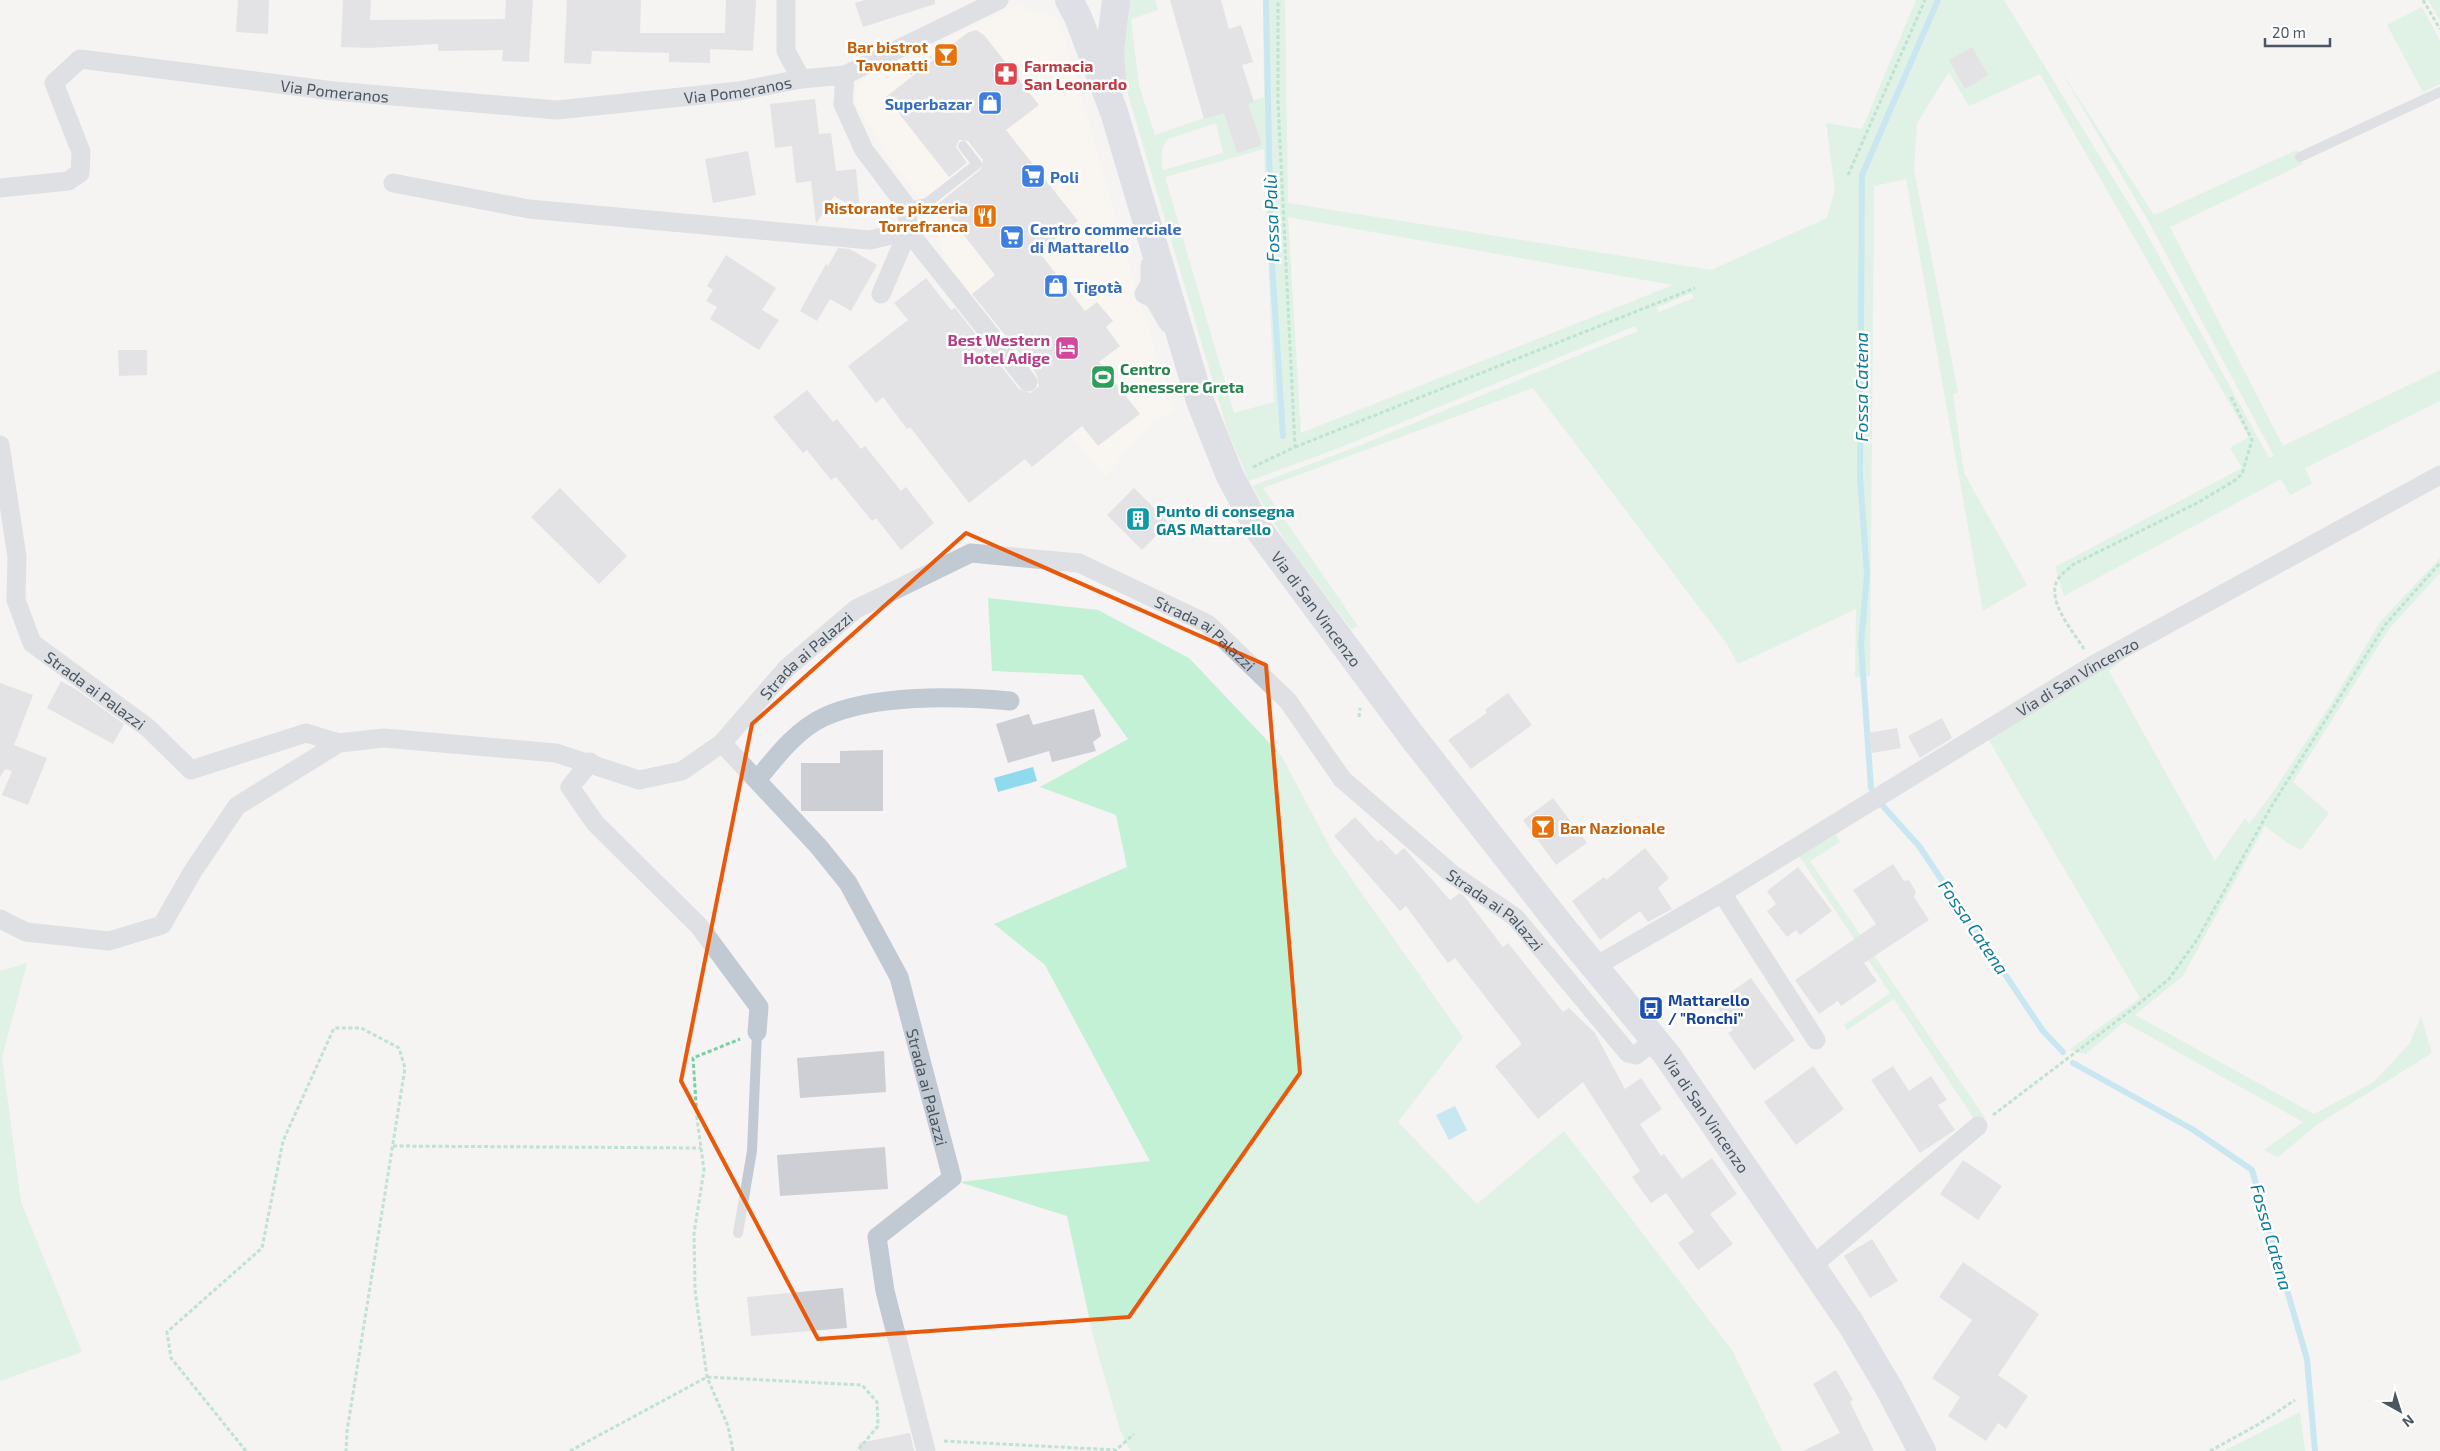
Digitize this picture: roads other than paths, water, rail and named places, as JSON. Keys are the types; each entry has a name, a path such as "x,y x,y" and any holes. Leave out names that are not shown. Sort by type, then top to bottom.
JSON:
{"main road":[{"name":"Via di San Vincenzo","path":"1069,0 1078,17 1114,112 1200,401 1230,476 1259,530 1416,740 1594,967 1655,1040 1813,1265 1856,1332 1922,1451"},
{"path":"1076,0 1098,0"},
{"name":"Via di San Vincenzo","path":"1114,112 1110,49 1116,0"}],"street":[{"name":"Via Pomeranos","path":"786,0 786,51 801,79"},
{"name":"Via Pomeranos","path":"0,188 68,181 80,174 81,152 54,83 80,59 334,91 557,110 739,91 801,79 845,75 999,0"},
{"path":"845,75 843,104 864,150 908,207 908,231 882,294"},
{"path":"393,183 539,210 870,240 908,231"},
{"path":"908,231 1028,382"},
{"name":"Strada ai Palazzi","path":"0,445 17,557 16,600 32,643 148,728 192,770 306,733 340,743 384,738 425,740 556,753 590,762 639,780 682,771 722,743 787,668 856,610 971,553 1079,562 1208,624 1288,701 1342,779 1452,874 1515,917 1598,1019 1610,1029 1631,1056 1636,1055 1655,1040"},
{"name":"Via di San Vincenzo","path":"1594,967 1722,893 2093,665 2440,474"},
{"path":"757,780 794,738 823,717 856,707 928,697 1010,701"},
{"name":"Strada ai Palazzi","path":"0,919 26,932 109,941 162,925 193,871 237,806 340,743"},
{"name":"Strada ai Palazzi","path":"722,743 820,847 848,883 899,977 952,1178 877,1237 885,1291 925,1446"},
{"path":"590,762 570,787 595,823 700,926 760,1007 757,1032"},
{"path":"1722,893 1816,1040"},
{"path":"1610,1029 1633,1012"},
{"path":"1813,1265 1978,1126"}],"lane":[{"path":"2300,157 2440,92"},
{"path":"908,207 927,202 977,164 963,146"},
{"path":"738,1233 752,1150 757,1032"}],"water":[{"path":"1033,767 1037,781 998,792 994,778"},
{"path":"1455,1106 1467,1130 1449,1140 1436,1115"}],"waterway":[{"name":"Fossa Palù","path":"1266,0 1271,248 1283,436"},
{"name":"Fossa Catena","path":"1871,788 1861,644 1867,575 1860,476 1862,175 1938,0"},
{"name":"Fossa Catena","path":"1882,805 1919,846 2043,1031 2063,1052"},
{"name":"Fossa Catena","path":"2073,1063 2192,1129 2252,1170 2307,1359 2315,1451"}],"place":[{"name":"Bar bistrot Tavonatti","path":"946,55"},
{"name":"Farmacia San Leonardo","path":"1006,74"},
{"name":"Superbazar","path":"990,103"},
{"name":"Poli","path":"1033,176"},
{"name":"Ristorante pizzeria Torrefranca","path":"985,216"},
{"name":"Centro commerciale di Mattarello","path":"1012,237"},
{"name":"Tigotà","path":"1056,286"},
{"name":"Best Western Hotel Adige","path":"1067,348"},
{"name":"Centro benessere Greta","path":"1103,377"},
{"name":"Punto di consegna GAS Mattarello","path":"1138,519"},
{"name":"Bar Nazionale","path":"1543,827"},
{"name":"Mattarello / \"Ronchi\"","path":"1651,1008"}]}
